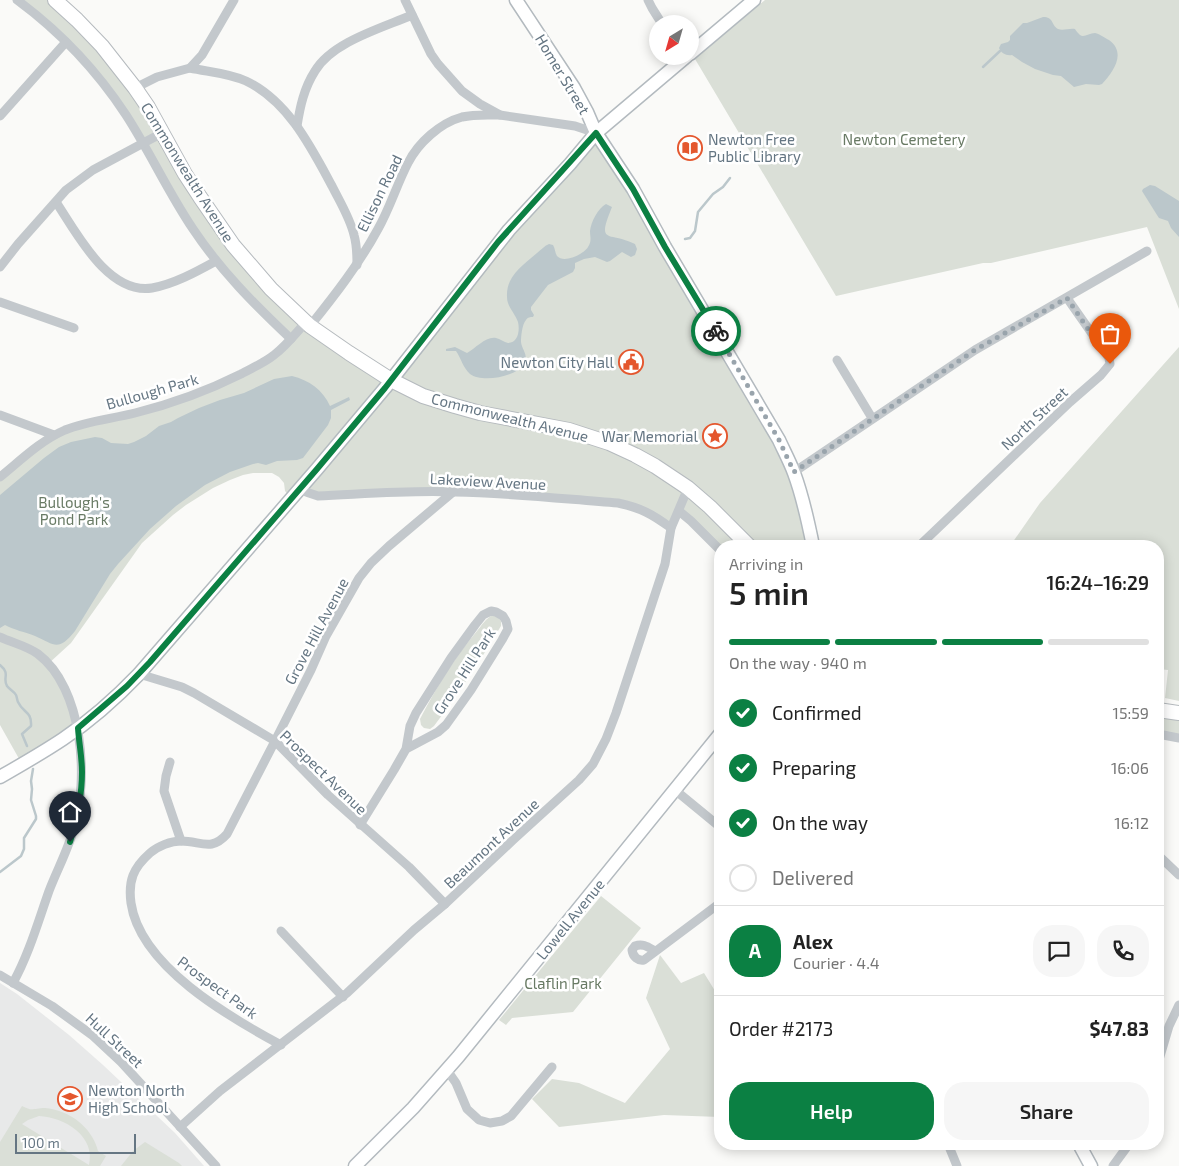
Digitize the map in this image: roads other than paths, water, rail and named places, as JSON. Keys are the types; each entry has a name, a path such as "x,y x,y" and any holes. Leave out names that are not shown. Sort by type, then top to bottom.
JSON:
{"main road":[{"name":"Commonwealth Avenue","path":"59,1 102,46 135,88 200,197 233,245 271,289 308,324 391,380 423,396 480,412 569,430 609,443 635,455 688,488 743,540"},
{"path":"1164,711 1179,713"}],"street":[{"name":"Commonwealth Avenue","path":"17,0 32,11 77,52 125,114 181,210 216,261 256,306 291,339"},
{"path":"190,68 202,55 234,0"},
{"path":"405,0 431,54 462,91 480,104 500,115 575,126 596,133"},
{"name":"Homer Street","path":"516,0 574,88 596,133 633,189 665,247 779,440 794,472 812,540"},
{"path":"648,0 656,15"},
{"path":"699,45 754,0"},
{"path":"297,126 301,103 308,83 315,69 326,56 358,37 412,16"},
{"path":"0,116 66,42"},
{"path":"0,777 78,728 139,674 391,380 498,242 596,133 675,65"},
{"path":"135,88 157,77 190,68 225,74 246,81 262,90 277,103 297,126 327,176 349,220 357,250 357,266"},
{"name":"Ellison Road","path":"308,324 344,284 357,266 379,228 408,162 420,146 446,124 461,117 479,114 500,115"},
{"path":"0,267 66,190 87,174 162,133"},
{"path":"56,202 90,255 117,279 137,288 150,288 165,284 200,270 216,261"},
{"path":"794,472 975,350 1147,251"},
{"name":"North Street","path":"925,540 1070,402 1101,375 1110,364 1109,358 1067,298"},
{"path":"0,302 74,328"},
{"name":"Bullough Park","path":"0,476 34,448 54,435 76,426 178,401 261,364 278,352 308,324"},
{"path":"838,360 872,418"},
{"path":"0,415 54,435"},
{"name":"Beaumont Avenue","path":"180,1127 220,1091 343,997 579,780 593,764 606,739 622,694 665,564 671,528 688,488"},
{"name":"Lakeview Avenue","path":"299,489 318,496 453,492 511,494 618,503 646,512 671,528"},
{"name":"Grove Hill Avenue","path":"240,810 326,636 359,578 371,563 389,546 453,492"},
{"path":"678,511 691,520 714,544"},
{"name":"Grove Hill Park","path":"360,825 406,749 410,726 416,713 451,658 483,615 490,611 503,616 508,629 471,690 446,725 438,732 406,749"},
{"path":"0,637 41,656 66,690 78,728 82,771 75,826 70,842 51,885 24,962 13,983"},
{"name":"Prospect Avenue","path":"139,674 182,687 275,742 360,825 409,868 444,904"},
{"path":"1164,735 1179,738"},
{"name":"Lowell Avenue","path":"355,1166 413,1108 447,1070 714,741"},
{"path":"170,762 164,791 181,841"},
{"path":"675,790 714,822"},
{"name":"Prospect Park","path":"240,810 226,834 216,843 204,844 181,841 164,844 150,852 131,878 129,892 138,927 149,947 163,963 184,982 243,1025 281,1045"},
{"path":"1164,861 1179,875"},
{"path":"655,952 714,908"},
{"path":"281,931 343,997"},
{"name":"Hull Street","path":"0,975 52,1006 92,1035 120,1062 216,1166"},
{"path":"1164,1043 1169,1026 1178,1012"},
{"path":"447,1070 456,1083 471,1114 479,1120 490,1123 502,1121 511,1116 552,1068"},
{"path":"950,1150 957,1166"},
{"path":"1082,1150 1091,1166"},
{"path":"1113,1166 1125,1150"}],"waterway":[{"path":"983,67 1000,51"},
{"path":"685,239 690,238 695,231 698,212 730,178"},
{"path":"0,665 6,673 5,681 7,686 15,694 20,706 30,717 31,726 22,734 27,746"},
{"path":"0,872 21,856 24,849 24,838 36,819 31,800 33,769"}],"place":[{"name":"Newton Free Public Library","path":"690,148"},
{"name":"Newton City Hall","path":"631,362"},
{"name":"War Memorial","path":"715,436"},
{"name":"Newton North High School","path":"70,1099"}],"park label":[{"name":"Newton Cemetery","path":"904,139"},
{"name":"Bullough's Pond Park","path":"74,510"},
{"name":"Claflin Park","path":"563,983"}]}
